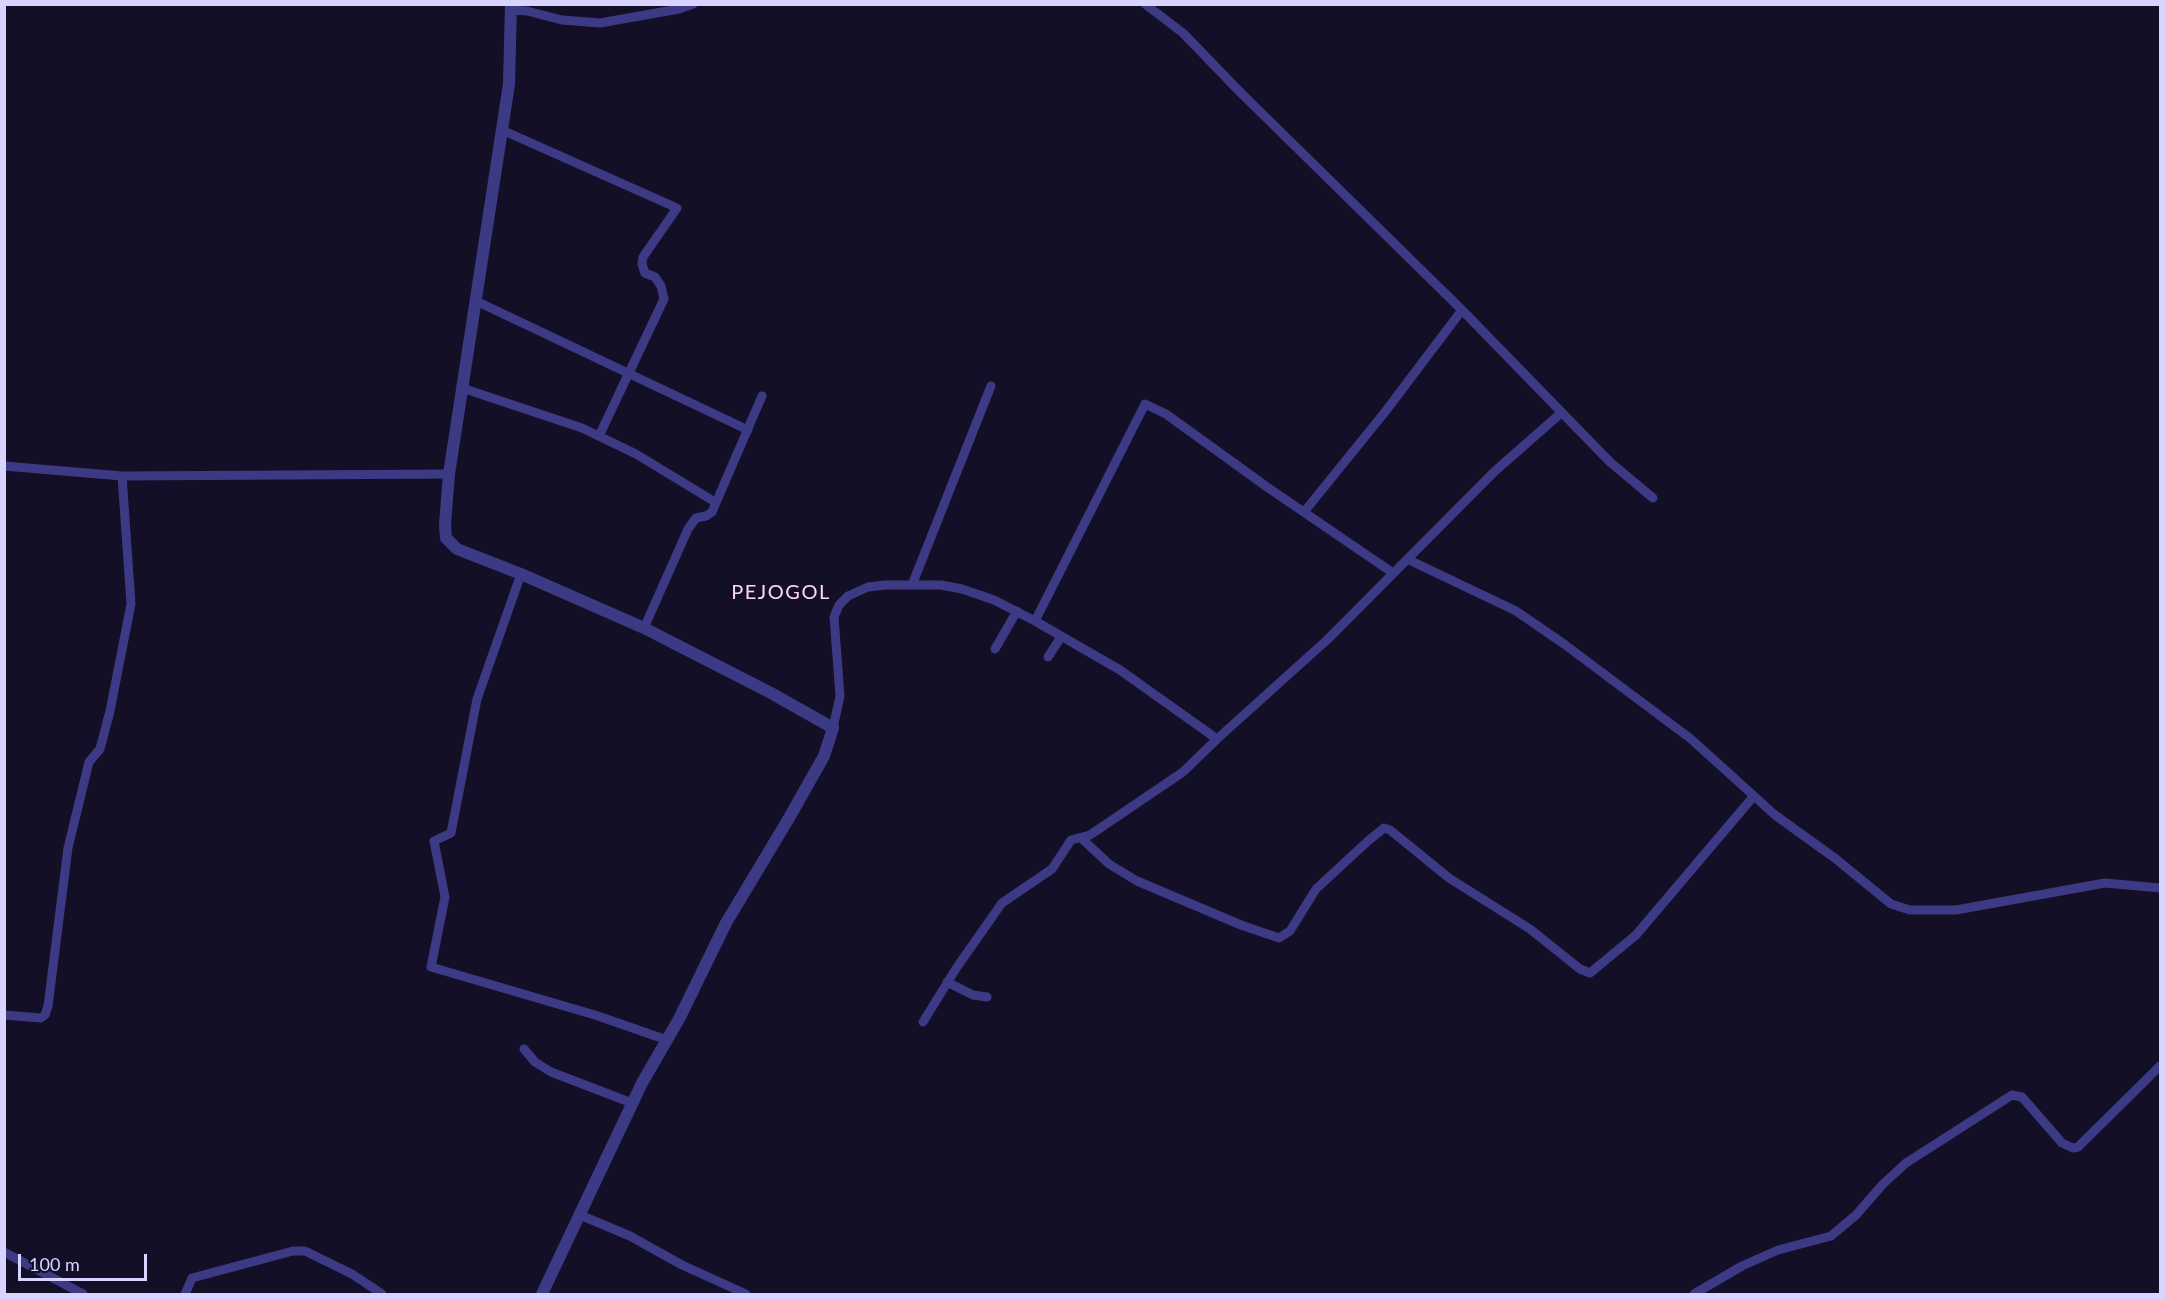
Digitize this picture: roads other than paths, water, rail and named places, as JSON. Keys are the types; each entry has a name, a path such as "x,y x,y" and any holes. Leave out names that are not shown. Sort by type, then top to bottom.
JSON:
{"street":[{"path":"693,4 679,9 600,22 562,20 512,7 509,84 448,474 446,538 457,549 521,574 644,628 834,728"},
{"path":"1145,4 1183,33 1523,370 1561,413 1610,462 1653,498"},
{"path":"502,130 677,208 643,257 642,264 645,273 655,277 661,286 664,299 599,436"},
{"path":"476,301 748,430"},
{"path":"1304,512 1385,412 1462,310"},
{"path":"912,585 991,386"},
{"path":"462,388 582,428 636,454 715,502"},
{"path":"644,628 688,529 696,518 711,514 762,396"},
{"path":"1035,621 1146,404 1166,414 1393,573"},
{"path":"923,1022 947,982 1002,903 1047,873 1057,863 1069,842 1090,835 1177,777 1328,639 1494,472 1561,413"},
{"path":"4,466 122,476 448,474"},
{"path":"4,1015 41,1018 45,1015 48,1006 68,848 90,762 100,749 110,711 131,604 122,476"},
{"path":"1407,559 1516,611 1564,644 1691,739 1753,797 1891,904 1910,910 1956,910 2105,883 2160,888"},
{"path":"521,574 477,699 451,833 434,840 445,897 431,967 595,1015 667,1040"},
{"path":"542,1294 632,1103 667,1040 726,923 824,756 834,728 840,696 834,617 839,605 848,596 868,587 940,585 962,589 1017,611 1120,670 1217,739"},
{"path":"994,649 1017,611"},
{"path":"1048,657 1062,637"},
{"path":"1081,838 1109,864 1137,882 1240,926 1279,938 1290,931 1316,889 1384,828 1390,830 1456,884 1530,929 1580,969 1590,973 1636,935 1753,797"},
{"path":"947,982 973,995 987,997"},
{"path":"524,1049 535,1062 551,1072 632,1103"},
{"path":"1694,1294 1742,1266 1779,1250 1831,1236 1856,1215 1889,1178 1906,1163 2012,1095 2022,1097 2062,1143 2073,1148 2078,1147 2160,1066"},
{"path":"580,1215 630,1236 682,1265 746,1294"},
{"path":"185,1294 192,1278 293,1251 305,1251 344,1269 382,1294"},
{"path":"4,1252 83,1294"}],"district":[{"name":"PEJOGOL","path":"781,593"}]}
